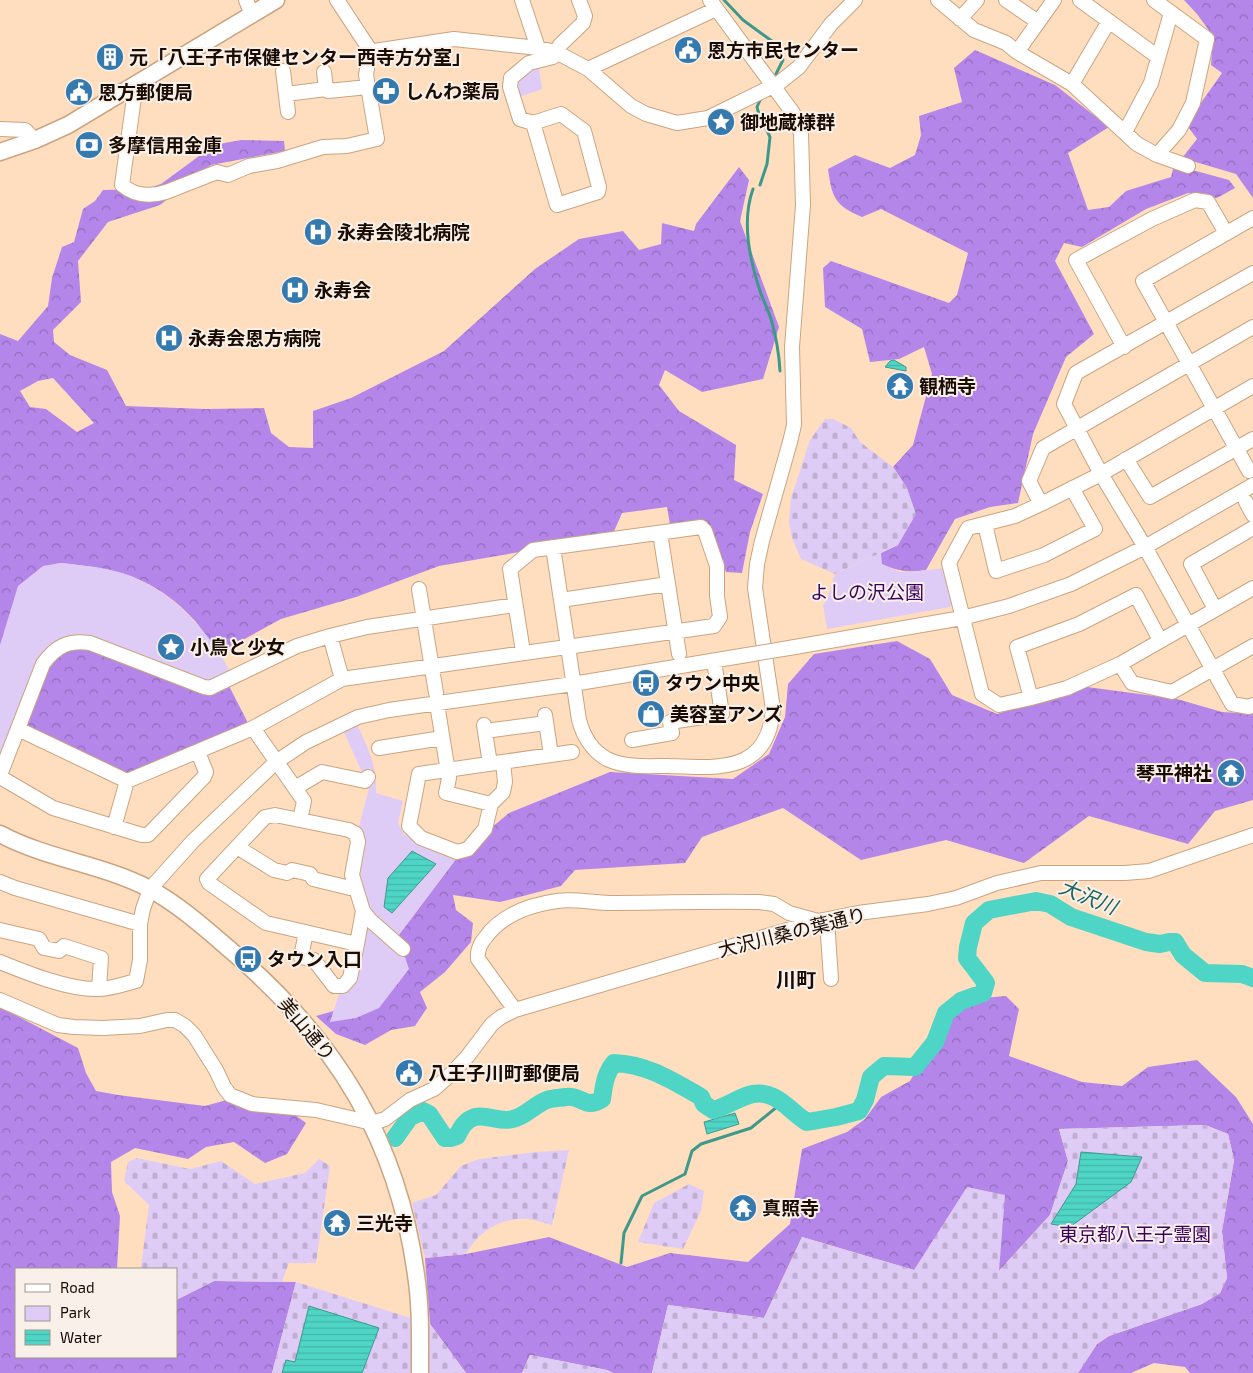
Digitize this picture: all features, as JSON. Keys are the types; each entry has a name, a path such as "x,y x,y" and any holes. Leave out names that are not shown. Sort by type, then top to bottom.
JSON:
{"main road":[{"path":"0,152 36,140 68,125 136,83 249,7 276,0"},
{"name":"美山通り","path":"0,834 22,845 50,855 96,867 150,889 184,912 214,936 278,993 332,1057 372,1123 403,1206 417,1277 420,1373"}],"street":[{"path":"136,83 122,185 135,193 148,196 166,192 216,172 228,175 249,166 277,161 323,147 347,146 377,139 366,74 370,50 337,0"},
{"path":"522,0 538,48"},
{"path":"533,123 557,205 598,192 599,187 584,131 562,114 533,123 520,119 510,82 529,63 553,57 560,45 583,23 585,16 579,0"},
{"path":"938,0 974,30 1006,43 1017,52 1072,84 1137,144 1157,155 1188,166"},
{"path":"960,19 977,0"},
{"path":"1006,0 1038,22"},
{"path":"1017,52 1054,0"},
{"path":"1080,0 1158,57"},
{"path":"1154,0 1207,39 1193,103 1178,130 1157,155"},
{"path":"370,50 374,51 454,39 538,48 556,52 588,69 631,106 646,114 677,123 708,118 773,86 800,67 849,2"},
{"path":"553,548 581,730 595,750 607,759 626,765 716,768 732,765 752,755 764,740 772,724 773,709 755,588 762,540 794,425 792,347 803,205 801,134 798,123 773,86 713,4 588,69"},
{"path":"1125,132 1151,83 1172,13"},
{"path":"1072,84 1109,21"},
{"path":"283,71 288,112"},
{"path":"324,72 326,89"},
{"path":"286,94 326,89 328,91 368,87"},
{"path":"0,129 26,130 36,140"},
{"path":"1124,347 1076,260 1152,219 1195,200 1208,202 1226,233"},
{"path":"1249,471 1143,281 1253,218"},
{"path":"1253,273 1076,373 1064,404 1101,474 1145,547 1232,704 1249,707 1253,704"},
{"path":"1041,504 1029,481 1043,448 1253,327"},
{"path":"1253,386 1101,474 1041,504 1015,516 968,528 949,563 982,694 999,705 1066,688 1120,664 1253,588"},
{"path":"1126,459 1150,497 1253,439"},
{"path":"0,962 70,985 99,989 136,981 140,960 140,924 150,889 193,841 276,762 306,742 358,717 437,698 573,684 962,618 1009,606 1071,584 1145,547 1253,485"},
{"path":"985,524 996,571 1044,555 1096,529 1072,488"},
{"path":"1246,502 1253,515"},
{"path":"18,729 127,781 253,728 342,678 714,626 720,617 717,596 717,566 708,538 701,527 533,550 510,569 523,652"},
{"path":"1215,609 1191,564 1253,528"},
{"path":"660,533 680,654"},
{"path":"561,600 668,584"},
{"path":"419,589 448,770 449,778 446,793 491,804"},
{"path":"1031,698 1017,647 1079,624 1136,595 1160,640"},
{"path":"198,752 206,772 204,777 148,835 142,836 53,808 0,776 43,664 50,654 68,643 78,641 90,643 204,688 210,688 297,646 330,636 367,627 515,605"},
{"path":"330,636 342,678"},
{"path":"1120,664 1132,683 1172,692 1253,646"},
{"path":"632,740 672,733 670,722 722,714 714,661"},
{"path":"551,755 546,718 484,728 496,763 506,782 503,792 491,804 485,829 468,849 457,852 420,838 409,826 419,774 448,770 496,763 551,755 572,752"},
{"path":"253,728 304,802 300,820"},
{"path":"379,748 442,738"},
{"path":"295,788 338,765 344,776 367,779"},
{"path":"114,827 127,781"},
{"path":"357,944 266,923 209,883 206,878 265,817 275,815 350,830 356,834 358,842 352,875 364,911 370,920 403,949"},
{"name":"大沢川桑の葉通り","path":"372,1123 385,1119 410,1100 434,1089 467,1058 492,1024 515,1010 823,921 858,913 928,904 956,898 997,882 1041,873 1125,873 1149,871 1253,835"},
{"path":"237,847 274,870 287,873 292,870 310,874 314,879 356,888"},
{"path":"0,882 140,924"},
{"path":"515,1010 478,959 477,953 481,943 493,927 520,910 560,900 602,903 759,902 774,904 789,912 823,921 831,979"},
{"path":"306,932 301,957 314,960 334,986 343,986 350,978 364,911"},
{"path":"0,930 39,939 44,948 59,952 64,946 101,958 99,989"},
{"path":"0,1000 58,1024 74,1027 140,1026 176,1020 194,1035 230,1095 252,1104 316,1110 372,1123"}],"green space":[{"path":"1184,0 1253,0 1253,198 1236,174 1182,158 1197,139 1186,124 1222,73 1211,65 1213,36"},
{"path":"975,50 1055,85 1109,127 1068,153 1088,210 1109,207 1126,191 1171,177 1174,165 1229,180 1235,188 1217,198 1188,193 1146,209 1082,247 1064,243 1055,261 1094,334 1066,357 1033,434 1018,503 990,507 955,519 926,570 903,571 881,564 881,553 898,545 907,488 893,467 913,445 932,374 924,347 899,359 870,362 862,329 825,307 823,268 831,261 949,303 957,295 968,253 881,209 862,217 853,213 836,199 831,187 828,169 855,155 890,168 915,155 921,135 919,116 962,102 954,68"},
{"path":"538,61 542,89 514,99 511,78"},
{"path":"241,140 284,141 285,151 211,165 160,205 108,222 78,261 81,302 53,330 54,342 70,355 107,370 126,406 205,409 264,408 271,433 289,447 313,448 313,411 351,398 444,351 535,269 579,239 623,231 639,250 661,244 662,223 694,231 696,224 739,167 749,180 740,221 779,327 763,379 702,392 665,370 659,385 679,411 736,445 734,480 763,494 750,532 742,573 726,572 707,521 670,525 667,507 622,513 612,536 439,566 356,597 281,619 219,653 196,622 181,607 151,585 117,572 60,563 0,645 0,334 18,341 48,306 52,278 62,247 74,242 83,209 95,201 103,190 146,189 161,184 214,145","holes":["53,378 94,423 77,432 46,409 30,407 20,391 38,381"]},
{"path":"825,419 833,419 851,428 860,442 893,467 907,488 916,514 898,545 835,574 801,559 792,538 789,523 791,498 810,440"},
{"name":"よしの沢公園","path":"881,553 882,564 900,572 944,568 953,603 950,607 827,629 823,605 829,594 835,574"},
{"path":"60,563 102,568 123,573 142,581 170,598 206,635 217,649 233,677 210,688 90,643 50,654 0,775 0,645 18,586 43,566"},
{"path":"897,641 930,659 952,695 997,714 1080,686 1177,699 1222,712 1253,714 1253,800 1215,811 1188,844 1089,816 1024,863 946,840 861,860 783,808 702,837 685,863 575,870 561,886 500,902 453,895 456,910 473,923 471,942 445,972 420,992 427,1008 415,1026 391,1030 365,1045 336,1034 316,1016 337,1010 398,936 459,855 509,813 610,772 733,779 769,754 785,717 788,684 814,654"},
{"path":"75,646 228,684 249,725 128,774 29,726 26,721 53,658"},
{"path":"357,724 373,765 376,793 403,801 398,823 404,834 443,855 459,855 398,936 409,969 379,1008 356,1018 330,1022 339,994 352,974 364,911 353,875 359,843 359,826 369,788 343,730"},
{"path":"1006,996 1019,1009 1009,1056 1082,1082 1122,1086 1148,1067 1197,1060 1236,1097 1253,1124 1253,1373 1190,1373 1185,1367 1154,1363 1131,1373 1078,1373 1097,1344 1109,1336 1202,1304 1220,1293 1227,1278 1222,1231 1234,1160 1228,1134 1205,1125 1059,1129 1068,1161 1050,1215 998,1272 914,1270 802,1237 764,1318 668,1305 652,1373 613,1373 607,1370 530,1355 522,1373 466,1373 430,1324 425,1258 466,1254 549,1237 627,1267 670,1253 748,1262 790,1224 802,1149 847,1132 865,1119 881,1097 910,1081 953,1009 983,998"},
{"path":"0,1007 78,1048 86,1073 96,1091 205,1106 248,1094 295,1115 306,1123 287,1154 265,1163 234,1142 206,1147 188,1159 135,1148 111,1162 112,1192 120,1216 117,1268 15,1268 15,1358 178,1358 178,1299 214,1281 296,1282 272,1373 0,1373"},
{"name":"東京都八王子霊園","path":"1205,1125 1228,1134 1234,1160 1222,1231 1227,1278 1220,1293 1202,1304 1109,1336 1097,1344 1078,1373 652,1373 668,1305 764,1318 802,1237 914,1270 967,1187 1005,1195 999,1271 1050,1215 1068,1161 1059,1129"},
{"path":"569,1150 552,1225 525,1219 504,1222 482,1234 466,1254 425,1258 412,1203 436,1195 461,1166 479,1159"},
{"path":"137,1158 190,1169 221,1161 255,1184 305,1173 319,1159 330,1166 316,1263 289,1263 282,1282 214,1281 178,1299 178,1268 141,1267 149,1205 124,1181 128,1162"},
{"path":"689,1184 704,1191 701,1211 683,1249 638,1242 654,1203"},
{"path":"296,1282 430,1324 466,1373 272,1373"},
{"path":"530,1355 607,1370 613,1373 522,1373"}],"water":[{"path":"894,360 906,367 906,371 885,367 890,361"},
{"path":"412,851 436,864 392,913 384,907 388,878"},
{"path":"735,1113 739,1124 707,1134 704,1122"},
{"path":"1081,1152 1142,1157 1131,1182 1070,1227 1051,1224 1076,1184"},
{"path":"309,1306 379,1328 362,1373 282,1373 286,1360 295,1362"}],"waterway":[{"path":"724,0 743,20 776,44 783,60 776,74"},
{"path":"760,185 767,164 770,137 757,107 762,96"},
{"path":"753,189 749,202 748,242 757,281 771,319 780,371"},
{"name":"大沢川","path":"395,1138 410,1117 423,1111 429,1114 445,1138 451,1138 457,1136 466,1122 475,1117 480,1116 503,1120 513,1119 549,1099 556,1098 571,1097 587,1103 596,1102 602,1099 604,1084 614,1063 638,1066 659,1074 701,1097 704,1104 713,1110 748,1095 761,1094 776,1098 807,1122 859,1111 865,1100 871,1077 884,1066 915,1067 935,1042 946,1013 961,1001 983,993 986,983 967,958 974,923 989,910 1036,901 1050,904 1071,917 1146,942 1160,944 1175,942 1183,955 1205,973 1242,974 1253,978"},
{"path":"621,1263 624,1233 642,1196 685,1174 692,1151 701,1144 751,1128 783,1102"}],"place":[{"name":"恩方市民センター","path":"688,50"},
{"name":"元「八王子市保健センター西寺方分室」","path":"110,57"},
{"name":"しんわ薬局","path":"386,91"},
{"name":"恩方郵便局","path":"79,92"},
{"name":"御地蔵様群","path":"721,122"},
{"name":"多摩信用金庫","path":"89,145"},
{"name":"永寿会陵北病院","path":"318,232"},
{"name":"永寿会","path":"295,290"},
{"name":"永寿会恩方病院","path":"169,338"},
{"name":"観栖寺","path":"900,386"},
{"name":"小鳥と少女","path":"171,647"},
{"name":"タウン中央","path":"646,683"},
{"name":"美容室アンズ","path":"651,714"},
{"name":"琴平神社","path":"1231,773"},
{"name":"タウン入口","path":"248,959"},
{"name":"八王子川町郵便局","path":"409,1073"},
{"name":"真照寺","path":"743,1208"},
{"name":"三光寺","path":"337,1223"}],"district":[{"name":"川町","path":"796,980"}]}
